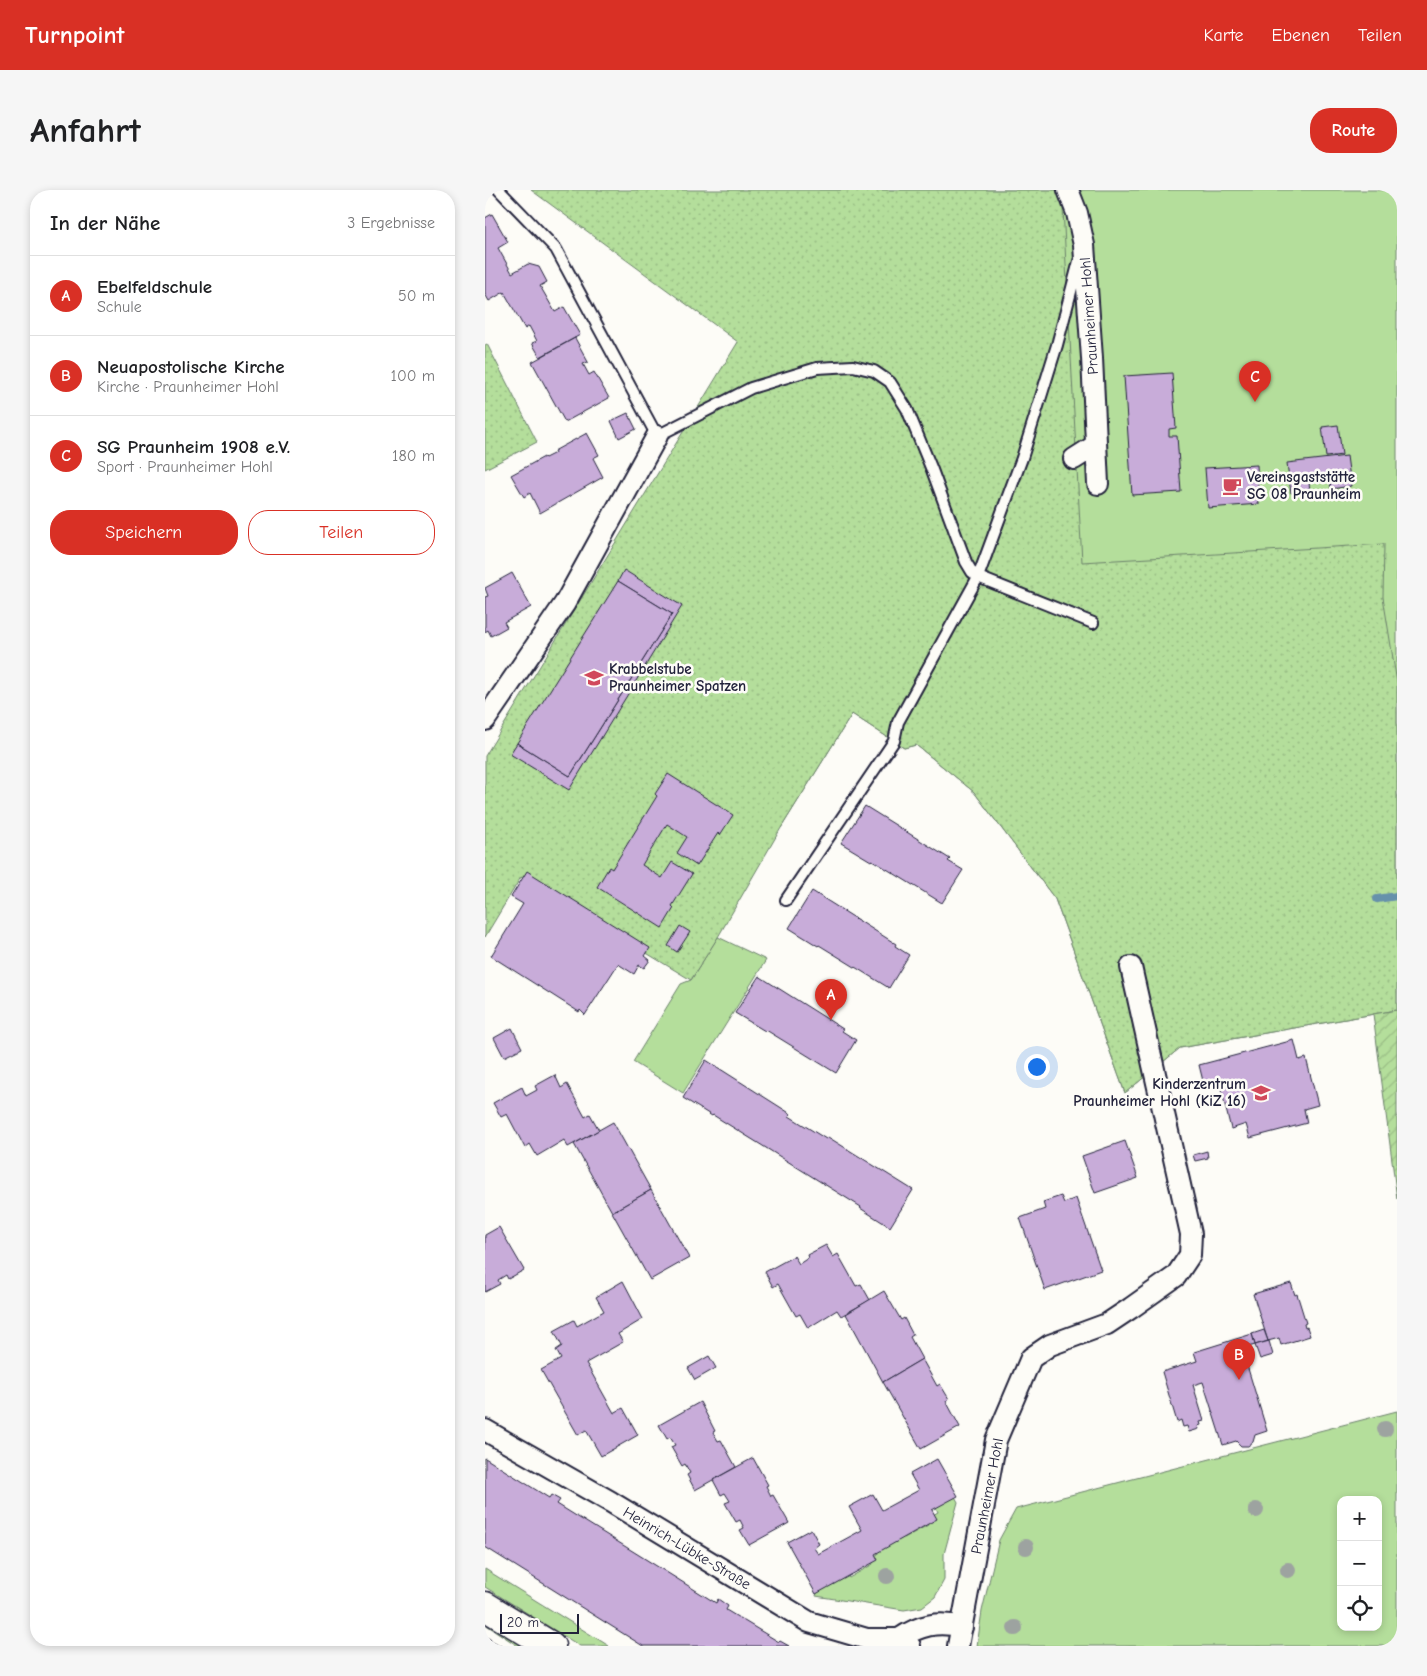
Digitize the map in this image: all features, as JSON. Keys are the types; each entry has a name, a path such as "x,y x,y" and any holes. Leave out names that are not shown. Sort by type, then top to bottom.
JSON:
{"main road":[{"path":"485,1606 551,1646"}],"street":[{"name":"Praunheimer Hohl","path":"1068,190 1077,213 1084,245 1093,358 1098,484"},
{"path":"485,720 565,603 657,436"},
{"path":"1074,459 1096,445"},
{"name":"Praunheimer Hohl","path":"960,1636 996,1440 1031,1358 1050,1344 1107,1324 1176,1276 1190,1255 1191,1234 1131,967"},
{"name":"Heinrich-Lübke-Straße","path":"485,1430 611,1502 809,1622 867,1639 905,1642 909,1632 924,1625 949,1623 960,1636"}],"lane":[{"path":"499,190 556,249 657,436 751,388 817,368 853,366 874,371 890,382 907,409 966,562 972,572 978,578 1093,623"},
{"path":"786,900 894,741 897,722 978,578 1025,448 1057,345 1084,245"}],"green space":[{"path":"531,190 1062,190 1082,562 1384,544 1383,597 1397,683 1397,1010 1180,1048 1125,1093 1055,899 974,792 916,745 904,748 852,714 781,828 691,980 521,877 485,937 485,756 738,342"},
{"path":"819,190 1397,190 1397,1010 1180,1048 1125,1093 1055,899 974,792 916,745 904,748 852,714 781,828"},
{"path":"487,344 537,442 485,469 485,345"},
{"path":"718,937 766,960 683,1093 633,1062 681,984 691,980"},
{"path":"1397,1010 1397,1199 1373,1014"},
{"path":"1397,1411 1397,1646 977,1646 982,1611 999,1540 1016,1509"},
{"path":"953,1493 958,1502 944,1554 944,1580 935,1597 922,1607 904,1610 816,1596 819,1587 846,1573 849,1578 873,1564 870,1559 878,1554 872,1543 898,1529 904,1538 928,1525 926,1519 938,1512 934,1504"},
{"path":"485,1569 609,1646 580,1646 485,1587"},
{"path":"485,1618 529,1646 518,1646 485,1624"}],"building":[{"path":"492,214 508,242 498,248 512,273 528,264 539,267 547,282 540,286 555,312 564,307 580,335 540,357 532,343 537,341 529,326 525,329 504,292 489,301 485,294 485,218"},
{"path":"575,338 588,362 583,364 589,375 594,372 609,398 565,422 532,362"},
{"path":"1172,373 1176,428 1169,429 1169,436 1177,436 1181,492 1132,495 1124,376"},
{"path":"628,413 636,429 619,438 611,421"},
{"path":"1338,425 1342,455 1326,457 1322,427"},
{"path":"587,433 599,455 593,458 603,477 540,513 530,493 524,497 511,475 555,453 554,451"},
{"path":"1347,456 1351,486 1331,489 1330,480 1309,482 1310,491 1291,493 1287,463"},
{"name":"Vereinsgaststätte SG 08 Praunheim","path":"1257,465 1259,504 1208,508 1205,468"},
{"path":"624,570 682,606 569,790 510,754 517,743 570,776 672,614 618,581"},
{"path":"512,573 531,607 504,622 507,627 491,636 488,630 485,632 485,597 488,596 485,588"},
{"name":"Krabbelstube Praunheimer Spatzen","path":"618,581 672,614 570,776 517,743"},
{"path":"668,774 733,815 720,835 718,833 697,866 677,853 687,837 667,824 642,865 662,878 672,862 692,874 672,906 674,908 662,928 597,887 609,867 612,869 657,796 655,794"},
{"path":"865,806 950,859 948,861 963,870 942,903 841,843"},
{"path":"527,871 650,948 645,956 650,960 644,968 639,965 634,974 618,964 585,1015 580,1010 579,1012 491,956 523,904 511,897"},
{"path":"812,891 896,944 895,946 909,955 889,988 789,928"},
{"path":"680,926 690,932 677,952 668,946"},
{"path":"759,976 843,1029 842,1031 856,1040 836,1073 735,1013"},
{"path":"512,1028 522,1048 504,1057 494,1038"},
{"path":"1294,1040 1299,1060 1306,1058 1318,1105 1304,1109 1307,1123 1250,1138 1246,1124 1231,1129 1220,1085 1205,1089 1199,1065"},
{"path":"706,1060 791,1114 789,1116 826,1139 828,1137 913,1190 890,1227 861,1207 683,1098"},
{"path":"555,1075 561,1088 567,1084 585,1117 590,1114 599,1130 568,1147 564,1140 537,1156 530,1144 525,1148 507,1114 501,1117 493,1103 522,1087 526,1096 537,1090 535,1086"},
{"path":"613,1122 651,1190 612,1212 574,1144"},
{"path":"1125,1141 1138,1178 1095,1193 1082,1156"},
{"path":"1207,1151 1208,1158 1195,1161 1193,1155"},
{"path":"651,1190 689,1258 650,1280 612,1212"},
{"path":"1061,1196 1064,1203 1076,1198 1101,1270 1045,1290 1020,1218 1045,1209 1043,1202"},
{"path":"499,1227 524,1270 508,1279 506,1275 498,1280 500,1284 485,1292 485,1235"},
{"path":"826,1245 833,1257 838,1254 856,1286 861,1284 870,1300 841,1316 837,1310 808,1328 800,1314 796,1316 778,1284 773,1287 765,1272 794,1256 799,1264 808,1258 807,1255"},
{"path":"623,1281 643,1319 618,1334 623,1342 586,1363 614,1413 623,1408 638,1435 601,1456 586,1430 578,1435 541,1370 561,1359 556,1350 562,1346 554,1331 574,1320 577,1326 604,1311 596,1297"},
{"path":"1291,1283 1295,1295 1297,1294 1306,1323 1304,1324 1305,1328 1307,1327 1310,1336 1281,1345 1279,1338 1268,1341 1253,1294"},
{"path":"884,1291 901,1320 904,1318 913,1335 910,1337 922,1359 883,1382 846,1314"},
{"path":"1264,1330 1268,1341 1255,1345 1252,1334"},
{"path":"1252,1334 1255,1345 1242,1349 1267,1431 1255,1435 1253,1442 1248,1446 1241,1446 1236,1441 1223,1445 1203,1382 1193,1385 1204,1421 1200,1422 1199,1429 1189,1432 1187,1426 1183,1427 1181,1420 1177,1422 1162,1372 1197,1361 1194,1352"},
{"path":"1269,1341 1273,1355 1260,1359 1255,1345"},
{"path":"709,1356 716,1368 695,1380 688,1368"},
{"path":"922,1359 937,1386 940,1384 949,1399 946,1401 960,1427 921,1449 883,1382"},
{"path":"700,1402 715,1431 713,1432 718,1441 721,1440 736,1467 695,1490 687,1475 690,1473 685,1464 682,1466 671,1447 675,1445 670,1437 667,1439 659,1425"},
{"path":"485,1458 549,1498 551,1495 560,1500 557,1504 716,1603 718,1599 728,1606 726,1610 789,1646 643,1646 485,1547"},
{"path":"753,1458 768,1485 766,1486 771,1496 773,1495 789,1523 749,1545 740,1530 744,1528 740,1520 736,1522 725,1503 730,1501 725,1493 721,1495 713,1480"},
{"path":"937,1459 958,1496 932,1510 937,1519 875,1554 878,1560 816,1594 787,1542 811,1529 819,1544 814,1548 818,1554 862,1530 849,1507 873,1494 882,1510 919,1490 910,1474"}],"waterway":[{"path":"1377,899 1397,896"}],"tram line":[{"path":"485,1636 501,1646"}],"place":[{"name":"SG Praunheim 1908 e.V.","path":"1255,402"},
{"name":"Vereinsgaststätte SG 08 Praunheim","path":"1232,486"},
{"name":"Krabbelstube Praunheimer Spatzen","path":"594,678"},
{"name":"Ebelfeldschule","path":"831,1020"},
{"name":"Kinderzentrum Praunheimer Hohl (KiZ 16)","path":"1261,1093"},
{"name":"Neuapostolische Kirche","path":"1239,1380"}]}
